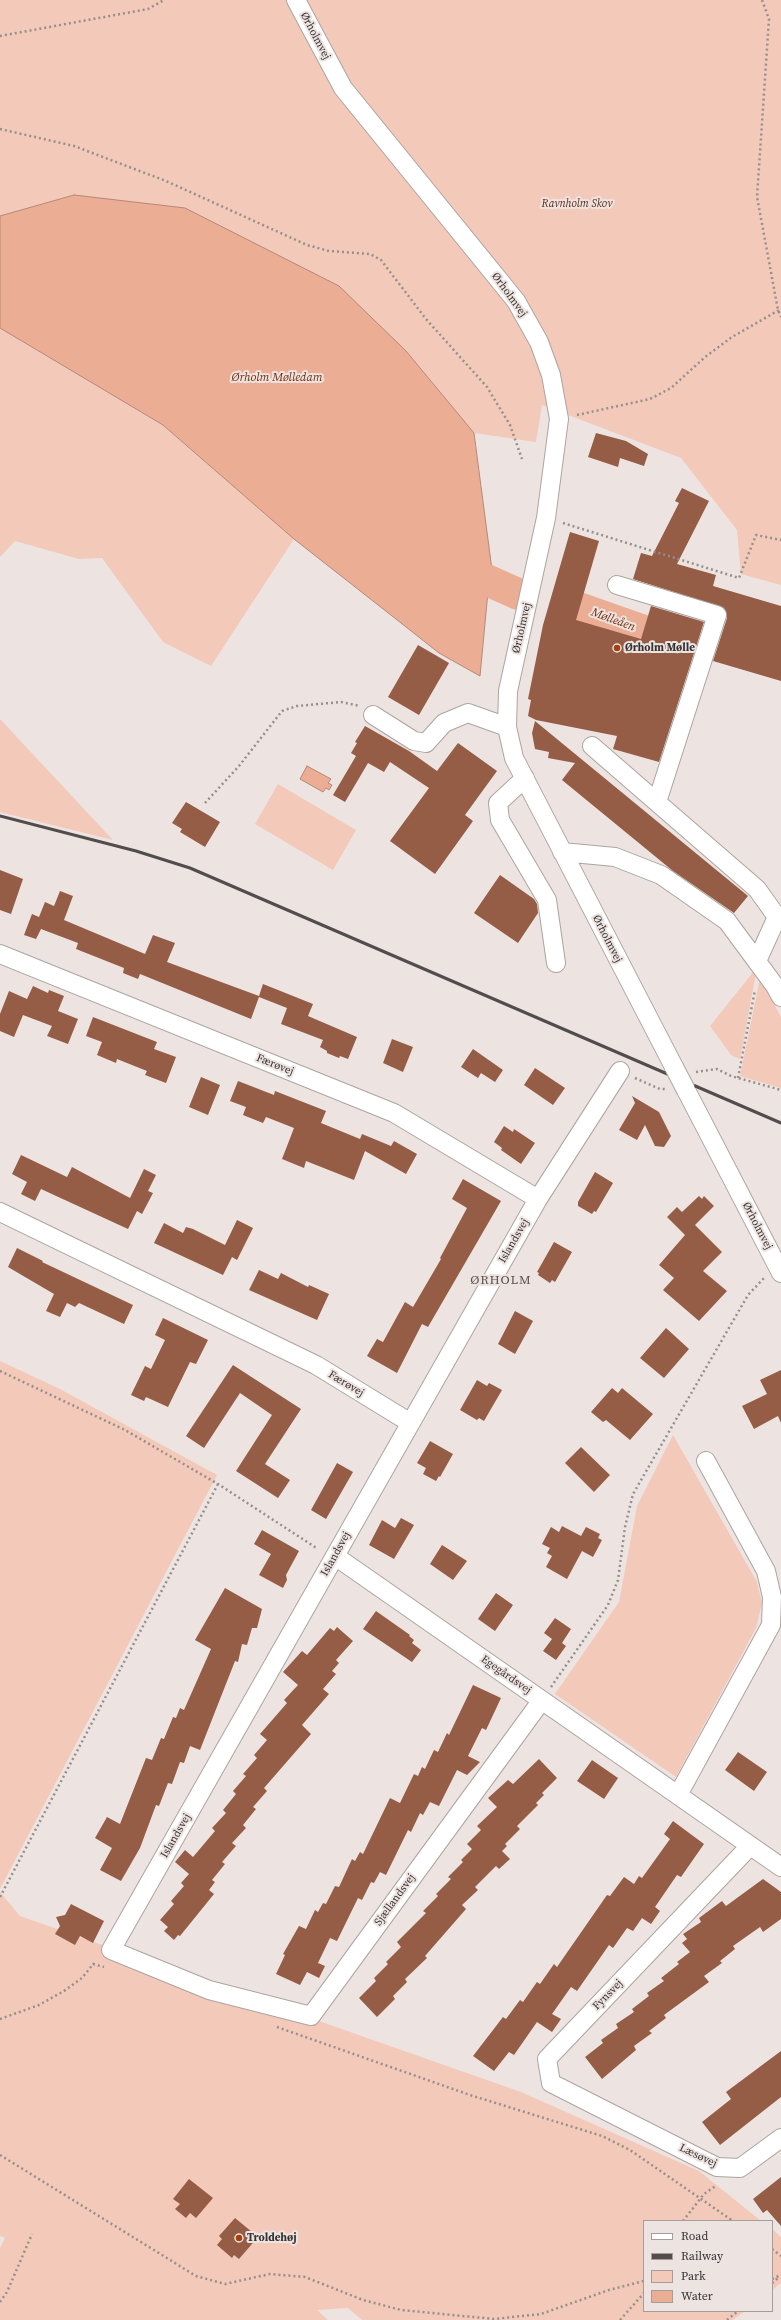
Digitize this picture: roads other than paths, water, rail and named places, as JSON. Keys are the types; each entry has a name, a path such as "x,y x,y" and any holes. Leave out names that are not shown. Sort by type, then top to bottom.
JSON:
{"street":[{"name":"Ørholmvej","path":"296,0 343,88 516,301 539,342 551,375 559,419 546,518 508,691 507,727 514,758 779,1269"},
{"path":"617,584 716,615 657,802"},
{"path":"373,715 414,742 426,743 444,723 468,713 507,727"},
{"path":"592,746 757,889 776,917 757,961"},
{"path":"525,778 498,803 500,820 547,900 556,963"},
{"path":"562,852 615,857 661,875 727,921 757,961 781,997"},
{"name":"Færøvej","path":"0,954 394,1113 538,1199"},
{"name":"Islandsvej","path":"209,1990 111,1950 335,1556 409,1422 538,1199 620,1071"},
{"name":"Færøvej","path":"0,1212 316,1365 409,1422"},
{"path":"678,1795 770,1625 772,1597 766,1570 706,1461"},
{"name":"Egegårdsvej","path":"335,1556 781,1867"},
{"name":"Sjællandsvej","path":"209,1990 311,2016 542,1700"},
{"name":"Fynsvej","path":"634,2124 551,2083 547,2059 750,1846"},
{"name":"Læsøvej","path":"634,2124 717,2167 740,2168 781,2138"}],"water":[{"name":"Ørholm Mølledam","path":"74,195 185,208 339,286 406,351 474,433 492,570 489,581 480,676 439,653 294,539 163,425 0,328 0,216"},
{"path":"307,766 331,779 328,783 332,785 329,790 326,788 323,792 300,779"}],"waterway":[{"name":"Mølleåen","path":"489,581 518,594"},
{"name":"Mølleåen","path":"579,608 647,632"}],"railway":[{"path":"0,816 136,851 190,868 781,1123"}],"place":[{"name":"Ørholm Mølle","path":"617,648"},
{"name":"Troldehøj","path":"239,2238"}],"district":[{"name":"ØRHOLM","path":"501,1281"}],"park label":[{"name":"Ravnholm Skov","path":"577,204"}]}
